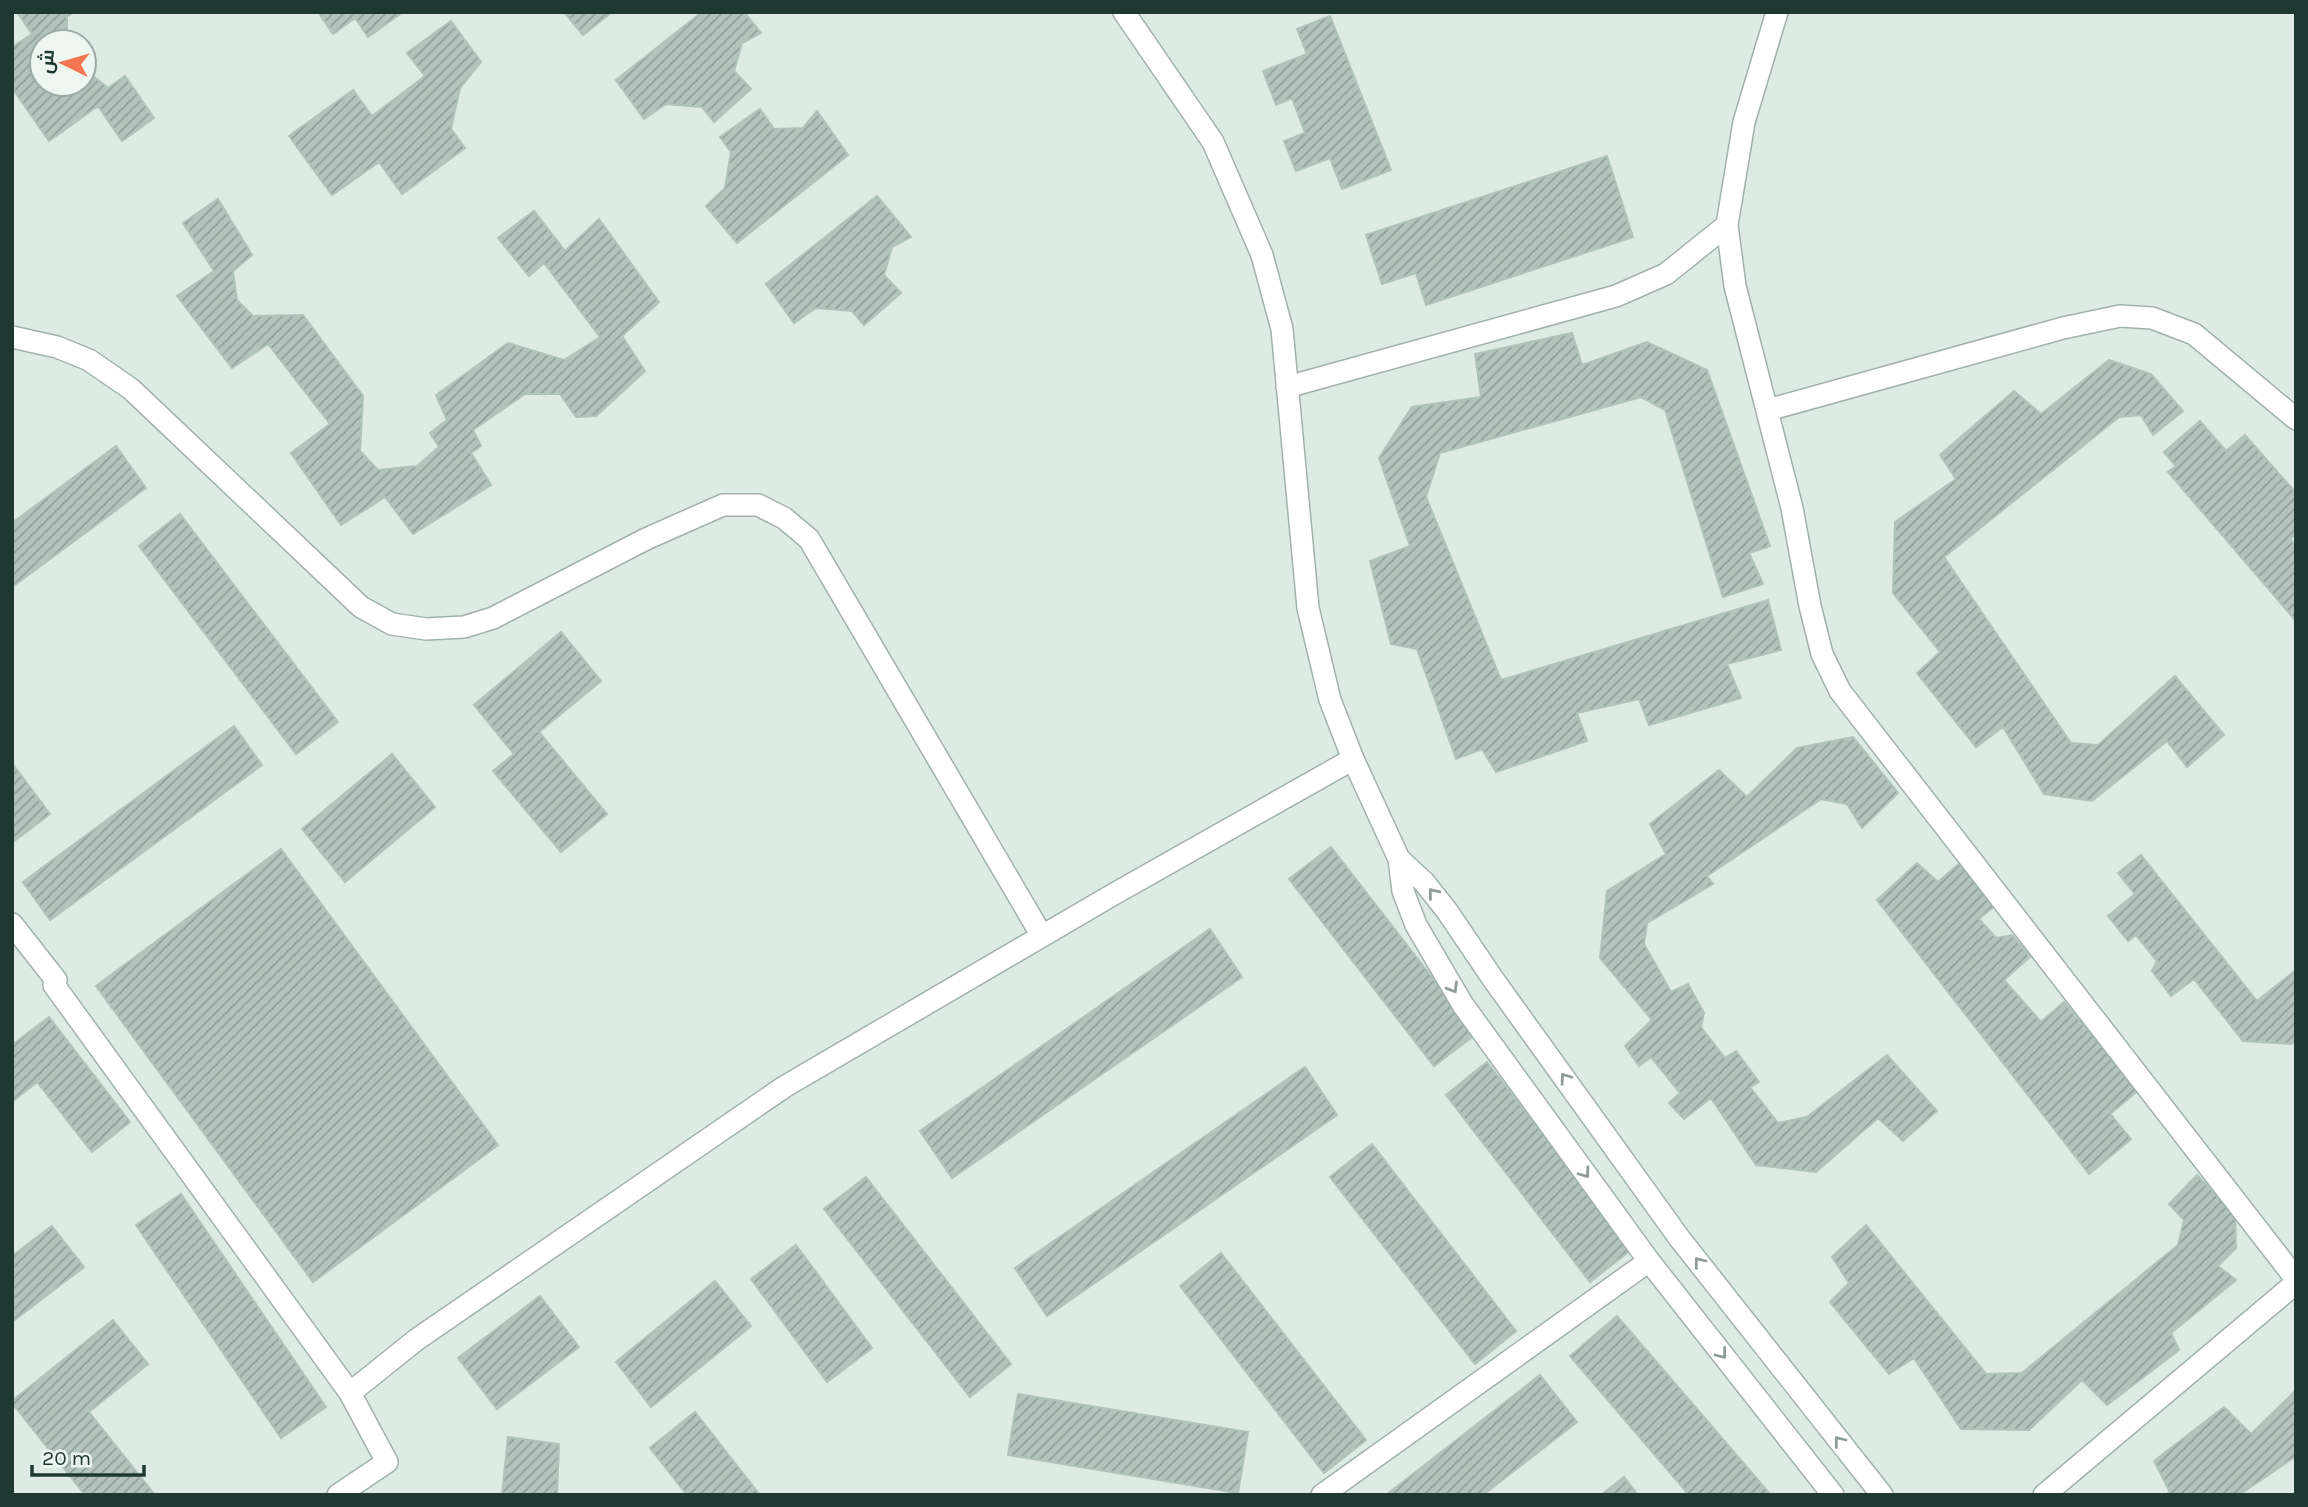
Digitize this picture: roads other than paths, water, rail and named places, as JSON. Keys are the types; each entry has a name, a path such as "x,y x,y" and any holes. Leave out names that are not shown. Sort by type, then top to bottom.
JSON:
{"street":[{"path":"1124,12 1213,142 1262,255 1282,329 1308,608 1331,700 1353,759 1399,859 1403,891 1416,925 1463,1005 1649,1261 1833,1495"},
{"path":"1777,12 1744,122 1727,225 1735,286 1793,508 1810,606 1822,654 1840,691 2296,1281 2044,1495"},
{"path":"1287,387 1616,296 1666,274 1727,225"},
{"path":"1769,410 2063,328 2120,316 2152,318 2194,334 2296,419"},
{"path":"12,337 57,347 89,360 131,389 360,607 392,624 426,629 464,626 493,618 646,539 723,505 758,505 784,518 809,539 1042,936"},
{"path":"350,1393 416,1340 784,1087 1353,759"},
{"path":"1399,859 1447,911 1680,1239 1882,1495"},
{"path":"12,924 350,1393 387,1462 338,1495"},
{"path":"1322,1495 1649,1261"}]}
